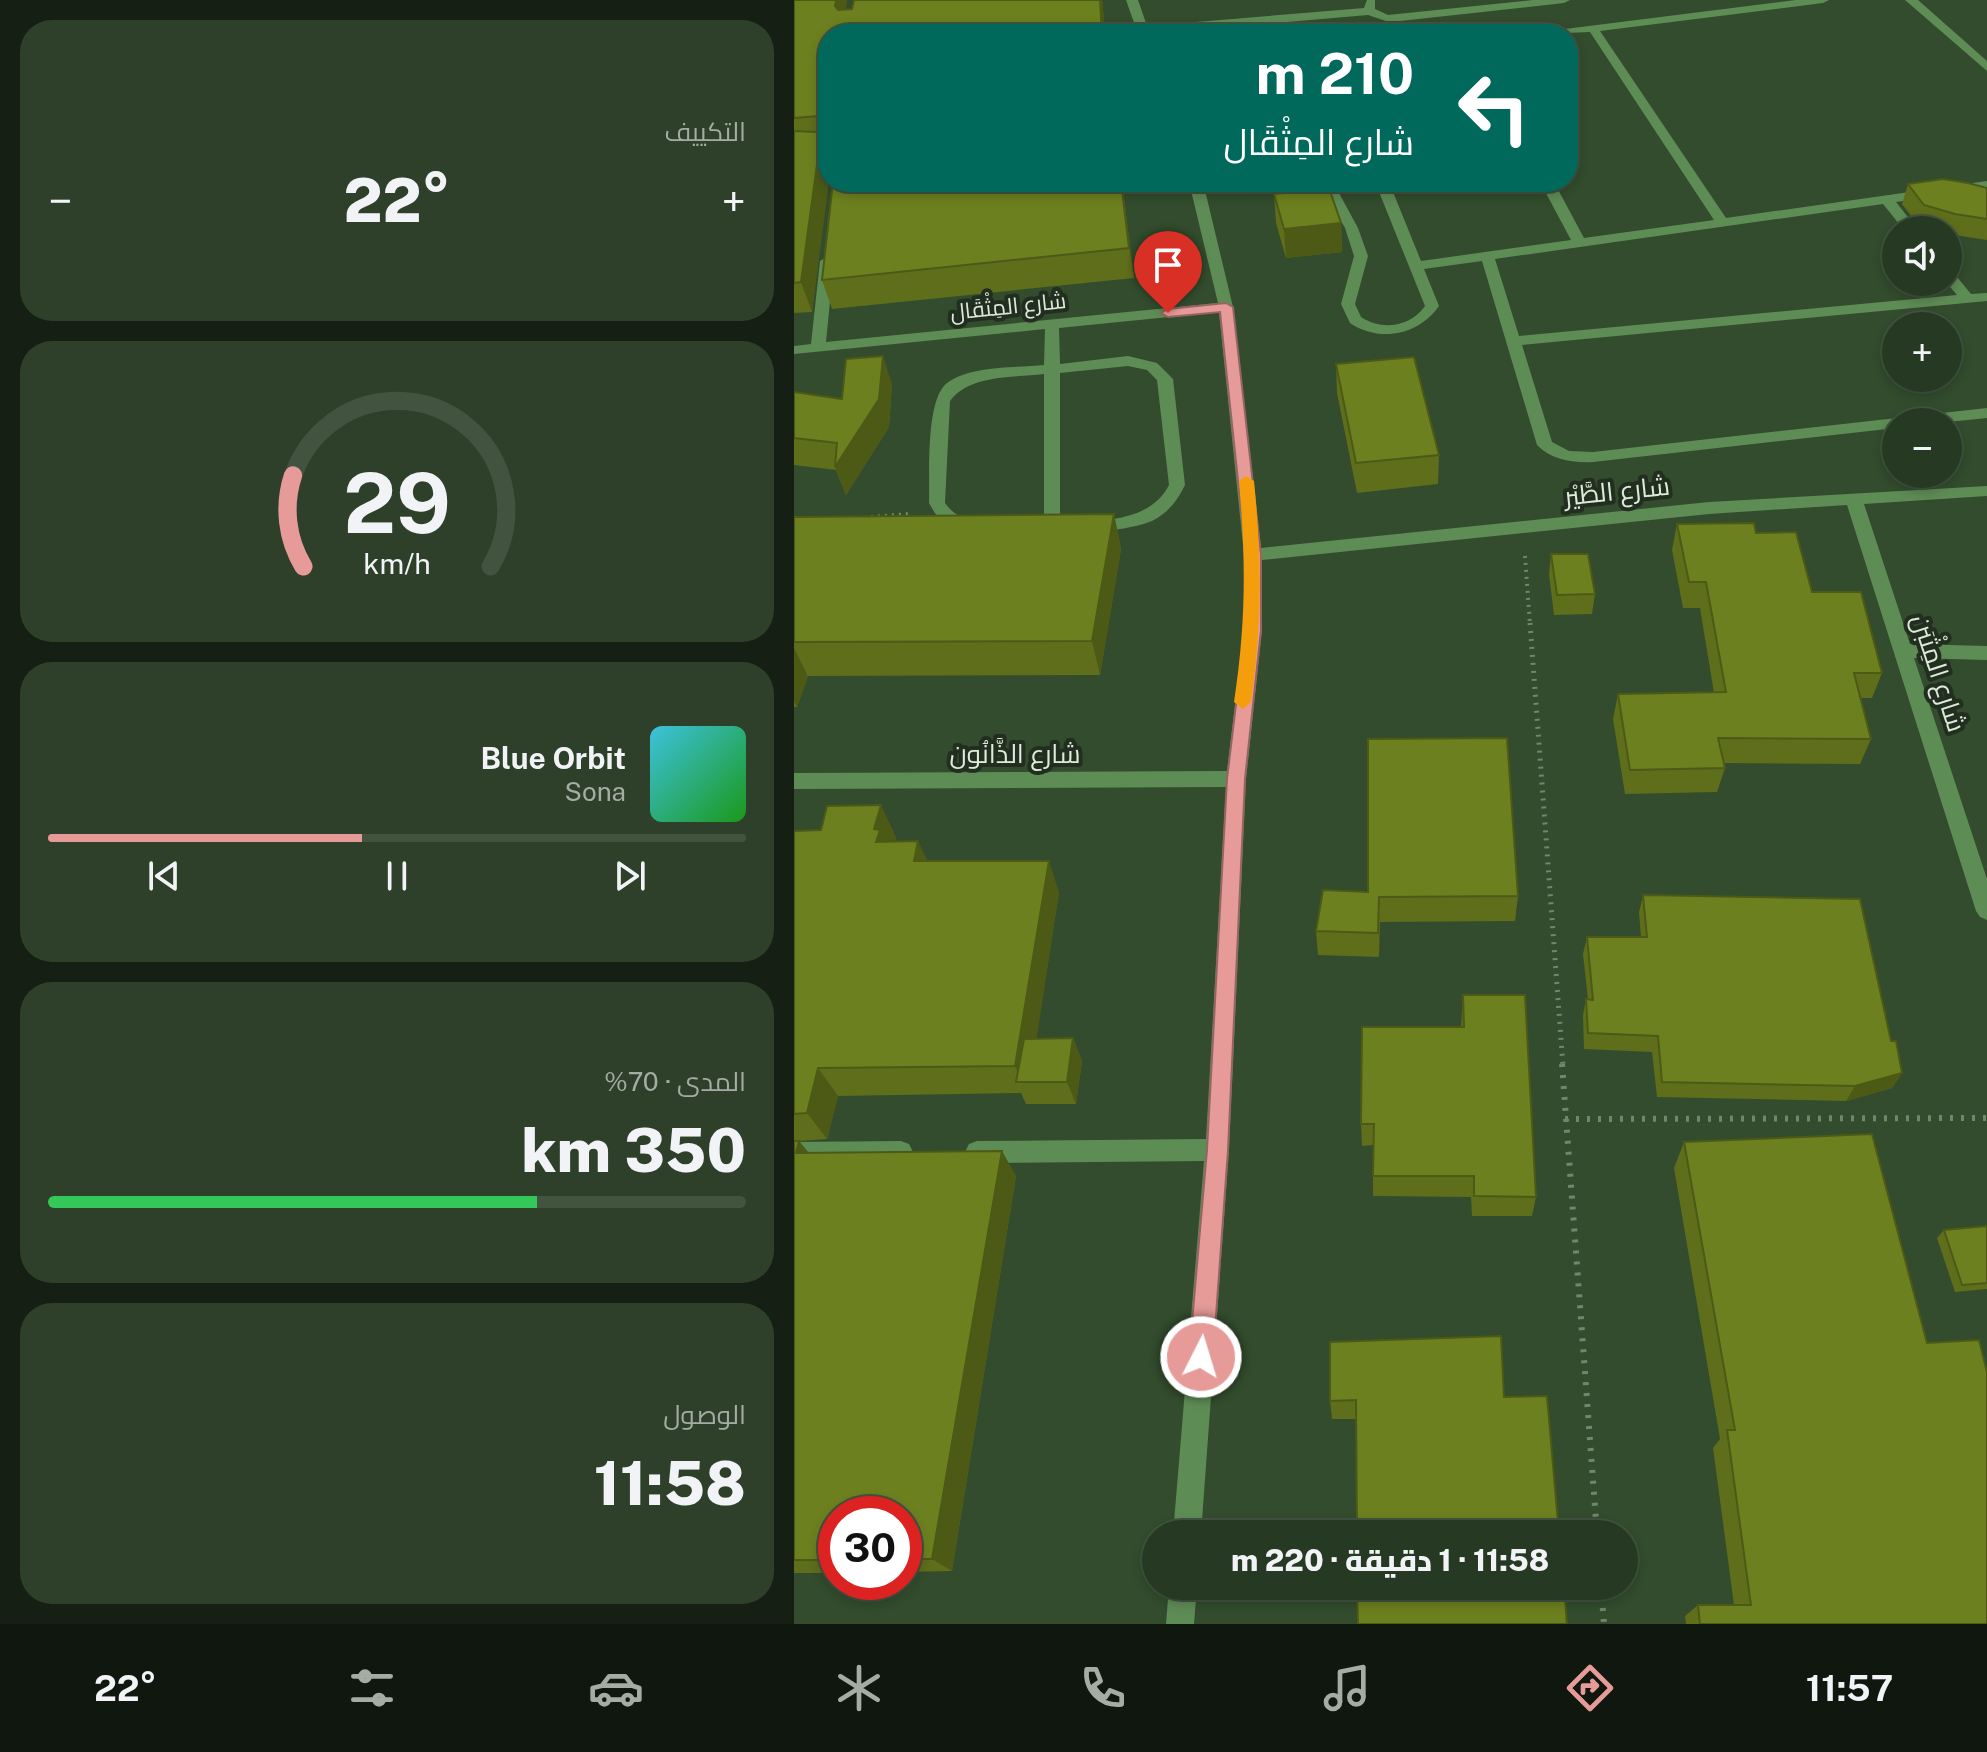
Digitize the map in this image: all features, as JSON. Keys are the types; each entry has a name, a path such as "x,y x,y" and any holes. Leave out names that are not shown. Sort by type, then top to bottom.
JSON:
{"street":[{"path":"1132,0 1141,24"},
{"path":"1257,24 1314,20 1371,5 1386,18 1400,18 1564,0"},
{"path":"1578,31 1823,0"},
{"path":"1911,0 1987,67"},
{"path":"1593,29 1722,222"},
{"path":"1417,266 1987,185"},
{"path":"1188,1520 1217,1150 1236,779 1253,630 1253,555 1226,307 1198,192"},
{"path":"1331,192 1361,255 1348,307 1352,317 1364,325 1390,330 1417,325 1428,317 1432,306 1386,192"},
{"path":"1552,192 1580,243"},
{"path":"1887,200 1900,216"},
{"path":"818,347 829,242"},
{"path":"1487,256 1545,445 1557,454 1575,458 1882,425"},
{"path":"1962,293 1967,299"},
{"path":"1512,341 1987,297"},
{"name":"شارع المِثْقَال","path":"794,350 1226,307"},
{"path":"1052,324 1052,526"},
{"path":"1128,361 1141,362 1161,372 1165,379 1177,485 1167,502 1144,518 1128,523 971,528 957,523 941,511 937,503 942,400 946,393 953,386 976,377 1052,369 1128,361"},
{"path":"1962,416 1987,413"},
{"name":"شارع الطَّيْر","path":"1253,555 1853,497 1987,491"},
{"name":"شارع المِثْبَن","path":"1853,497 1987,911"},
{"path":"1905,651 1987,653"},
{"name":"شارع الذَّانُون","path":"794,781 1236,779"},
{"path":"951,1152 1217,1150"},
{"path":"794,1153 919,1152"},
{"path":"1180,1624 1182,1600"}],"path":[{"path":"868,517 941,511"},
{"path":"1523,527 1596,1520"},
{"path":"1565,1119 1987,1118"},
{"path":"1602,1600 1604,1624"}],"building":[{"path":"794,0 836,0 838,10 852,9 854,0 1100,0 1101,24 818,24 818,116 794,118"},
{"path":"794,131 818,132 818,157 801,282 794,283"},
{"path":"1943,179 1987,188 1987,219 1924,205 1908,184"},
{"path":"832,192 1122,192 1129,248 822,280"},
{"path":"1330,192 1341,223 1284,229 1274,194"},
{"path":"883,356 879,399 835,467 837,443 794,438 794,392 842,399 846,359"},
{"path":"1414,357 1439,455 1356,463 1336,364"},
{"path":"1114,514 1092,641 794,642 794,517"},
{"path":"1754,523 1756,533 1796,532 1812,592 1861,592 1882,673 1854,673 1871,739 1718,738 1725,768 1630,770 1618,694 1726,692 1706,582 1689,582 1677,524"},
{"path":"1551,554 1588,554 1595,594 1557,595"},
{"path":"1507,738 1518,896 1379,897 1378,933 1316,931 1323,890 1368,892 1368,739"},
{"path":"881,805 874,829 880,830 876,842 918,841 914,861 1049,861 1015,1066 818,1068 807,1113 794,1114 794,831 821,830 827,806"},
{"path":"1643,895 1860,899 1891,1041 1896,1041 1902,1073 1855,1086 1662,1082 1658,1036 1588,1033 1586,999 1593,1000 1587,937 1647,937"},
{"path":"1463,995 1525,995 1536,1197 1474,1196 1474,1176 1373,1176 1374,1124 1361,1124 1362,1027 1464,1027"},
{"path":"1073,1038 1067,1082 1016,1082 1024,1039"},
{"path":"1872,1134 1927,1343 1979,1340 1987,1372 1987,1624 1700,1624 1698,1605 1751,1605 1727,1430 1735,1430 1684,1142"},
{"path":"794,1141 799,1141 796,1153 1002,1151 932,1559 922,1559 922,1496 818,1496 818,1560 794,1560"},
{"path":"1987,1226 1987,1283 1962,1285 1944,1230"},
{"path":"1501,1336 1504,1397 1547,1396 1558,1520 1357,1520 1356,1400 1330,1401 1330,1342"},
{"path":"1357,1600 1565,1600 1567,1624 1358,1624"}],"slow traffic":[{"path":"1243,702 1253,630 1253,555 1246,481"}],"route":[{"path":"1168,313 1226,307 1253,555 1253,630 1236,779 1217,1150 1201,1357"}]}
